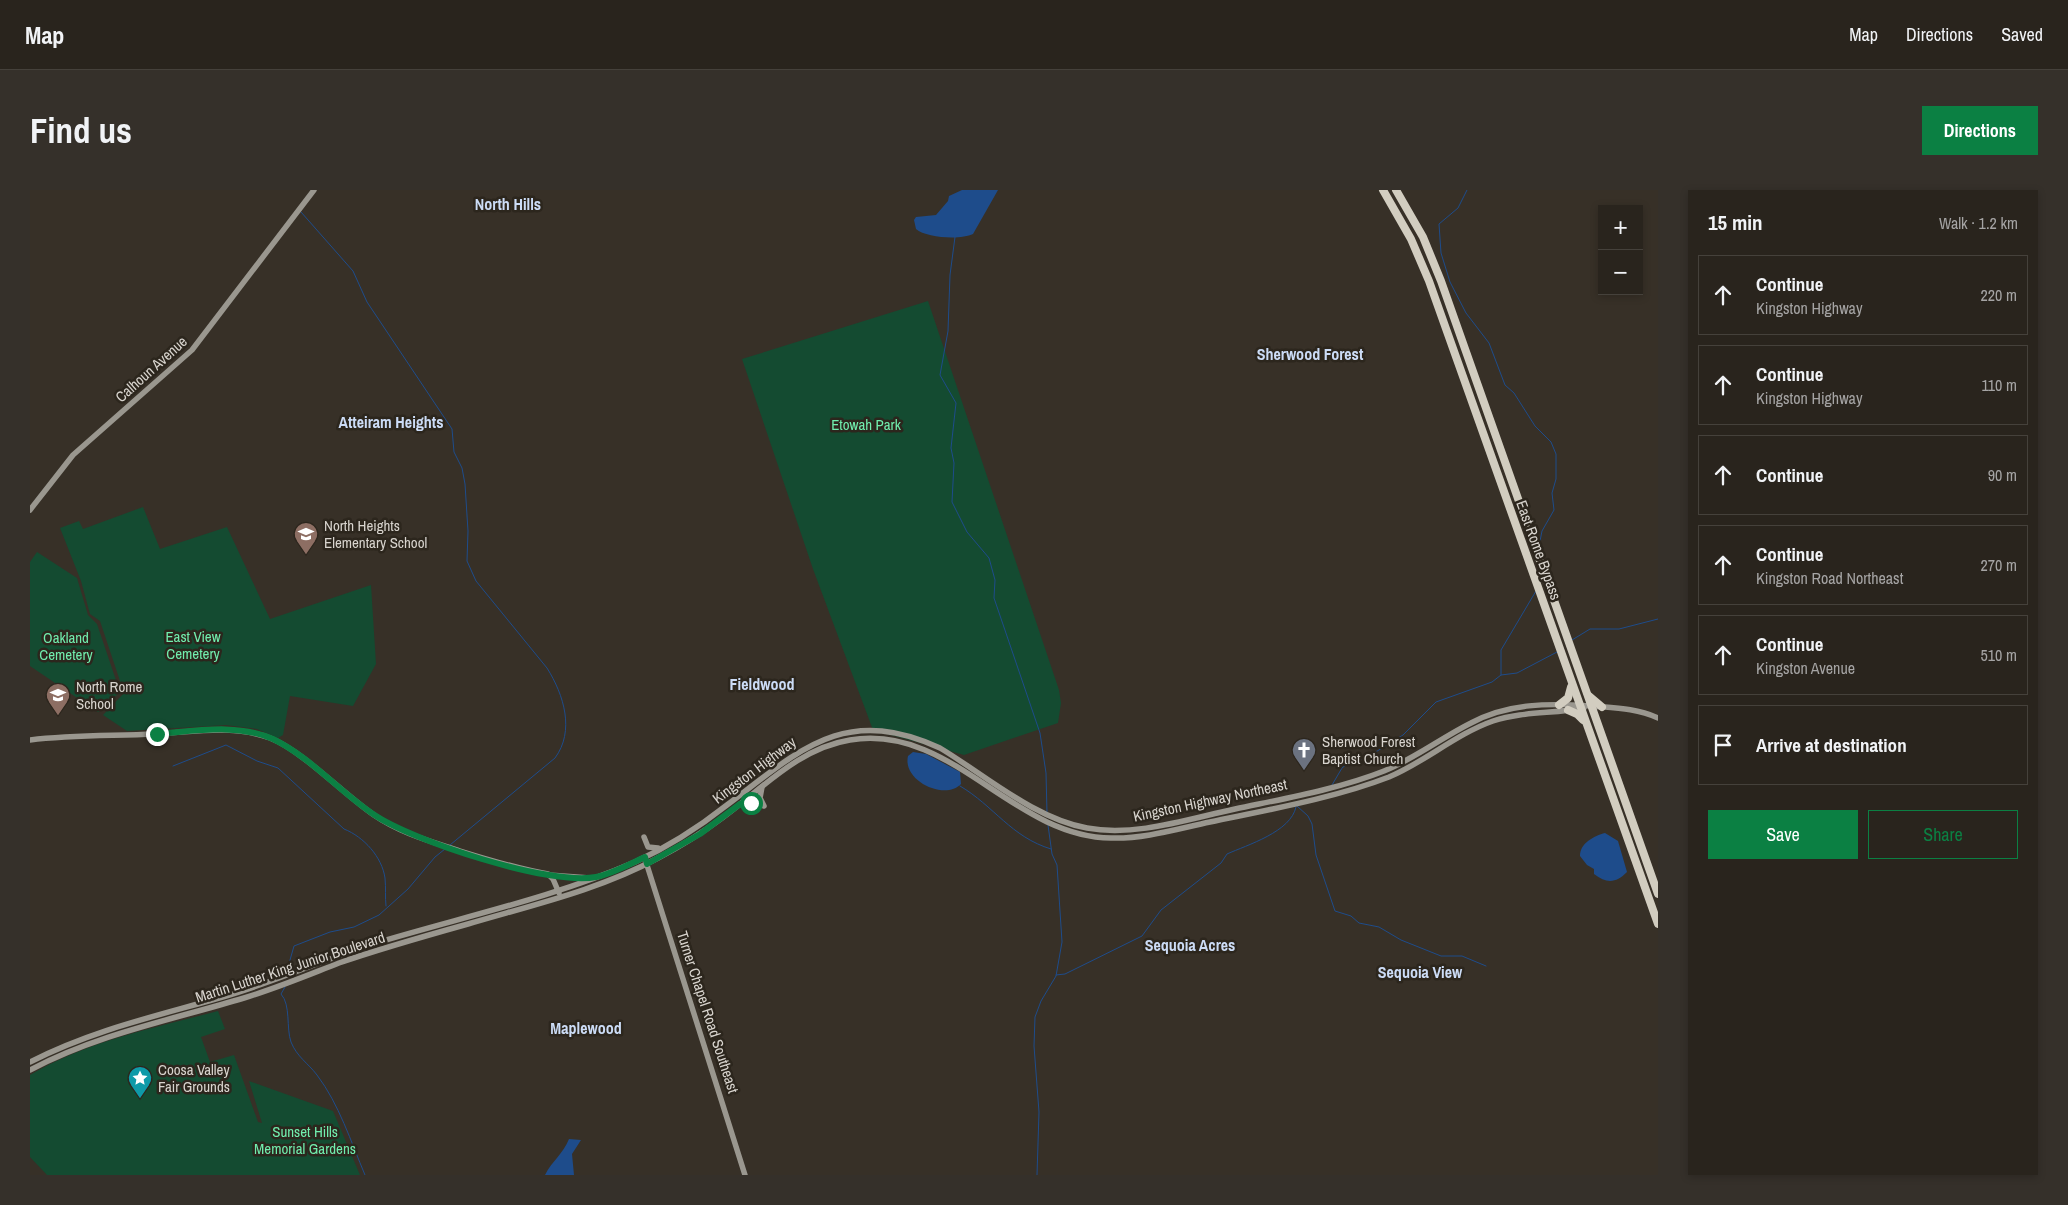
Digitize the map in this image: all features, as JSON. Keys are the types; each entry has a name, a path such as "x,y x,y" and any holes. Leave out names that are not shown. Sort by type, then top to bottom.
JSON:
{"highway":[{"name":"East Rome Bypass","path":"1383,190 1408,233 1429,281 1658,924"},
{"name":"East Rome Bypass","path":"1396,190 1423,237 1440,280 1658,894"},
{"path":"1559,705 1568,698 1572,685"},
{"path":"1586,693 1605,707 1599,714 1596,722"},
{"path":"1568,710 1577,714 1585,723"}],"main road":[{"name":"Calhoun Avenue","path":"30,510 74,454 192,350 314,190"},
{"name":"Kingston Highway Northeast","path":"1048,816 1087,828 1126,830 1260,804 1386,770 1471,722 1496,712 1527,705 1632,709 1658,718"},
{"name":"Kingston Highway","path":"634,870 700,834 792,764 819,748 843,741 881,738 910,743 934,754 1044,822 1073,833 1117,838 1147,835 1246,815 1355,788 1389,777 1495,720 1536,711 1568,710 1580,707"},
{"path":"30,740 72,735 128,735 221,729 253,733 282,745 372,814 406,833 498,863 548,874 597,877"},
{"name":"Kingston Highway","path":"557,890 597,877 663,848 706,821 798,751 832,736 858,731 898,733 928,742 1048,816"},
{"path":"762,787 760,798 764,806"},
{"path":"740,804 757,803"},
{"path":"644,837 645,843 650,848 663,848"},
{"name":"Turner Chapel Road Southeast","path":"645,857 745,1175"},
{"path":"548,874 553,879 561,897 634,870 645,871 650,874"},
{"name":"Martin Luther King Junior Boulevard","path":"30,1062 74,1041 111,1027 225,996 372,944 557,890"},
{"name":"Martin Luther King Junior Boulevard","path":"30,1070 79,1047 117,1033 240,999 382,949 561,897"}],"green space":[{"name":"Etowah Park","path":"928,301 1059,690 1061,703 1058,723 964,755 873,730 813,569 742,359"},
{"name":"East View Cemetery","path":"143,507 160,549 227,527 270,619 371,585 376,664 353,706 290,696 283,735 278,738 257,729 226,725 127,731 103,715 124,693 100,621 90,614 81,581 60,528 79,521 83,529"},
{"name":"Oakland Cemetery","path":"37,552 77,578 88,615 97,624 120,692 98,712 30,666 30,562"},
{"name":"Coosa Valley Fair Grounds","path":"218,1011 225,1029 201,1037 210,1062 234,1055 258,1122 262,1123 249,1081 333,1111 360,1175 47,1175 30,1157 30,1075 52,1063 98,1044"}],"water":[{"path":"962,190 998,190 973,234 960,237 944,237 927,234 916,229 914,220 916,217 936,215 948,201 949,196"},
{"path":"913,752 926,754 960,772 961,784 954,789 945,790 926,786 912,773 908,765 908,756"},
{"path":"1605,833 1618,841 1627,872 1611,881 1607,881 1594,874 1594,869 1587,865 1580,856 1582,847 1585,844 1592,838"},
{"path":"569,1139 581,1140 572,1154 574,1175 545,1175 564,1149"}],"waterway":[{"path":"1467,190 1458,208 1439,224 1441,253 1450,282 1466,313 1489,343 1505,385 1514,393 1535,426 1551,442 1556,454 1556,479 1552,493 1554,510 1542,531 1539,546"},
{"path":"301,212 353,271 367,302 452,429 454,452 462,468 465,484 468,531 467,561 476,581 547,668 558,690 565,713 565,736 555,758 450,845"},
{"path":"955,237 950,275 948,331 940,375 956,403 951,448 954,463 952,502 967,532 989,558 995,580 994,598 1040,733 1046,773 1047,813"},
{"path":"1545,563 1548,570"},
{"path":"1501,675 1501,650 1536,591"},
{"path":"1572,640 1590,629 1619,629 1658,619"},
{"path":"1332,785 1342,768 1351,761 1366,758 1403,735 1436,702 1492,682 1501,675 1517,673 1557,652"},
{"path":"173,766 226,745 257,761 278,768 344,829 365,842 376,855 385,878 386,906"},
{"path":"960,786 1025,837 1051,849"},
{"path":"1297,806 1308,816 1312,824 1316,855 1335,911 1351,916 1359,923 1379,927 1401,940 1441,956 1462,956 1486,966"},
{"path":"1056,975 1065,974 1142,936 1161,910 1221,863 1227,854 1256,842 1286,824 1296,807"},
{"path":"1037,1175 1039,1112 1034,1046 1035,1017 1041,1001 1056,976 1062,942 1057,865 1052,854 1048,825"},
{"path":"286,974 294,946 330,932 354,927 379,915 408,889 435,857 445,849"},
{"path":"285,987 281,994 286,1004 293,1047 317,1075 332,1098 365,1175"}],"place":[{"name":"North Heights Elementary School","path":"306,555"},
{"name":"North Rome School","path":"58,716"},
{"name":"Sherwood Forest Baptist Church","path":"1304,771"},
{"name":"Coosa Valley Fair Grounds","path":"140,1099"}],"district":[{"name":"North Hills","path":"508,204"},
{"name":"Sherwood Forest","path":"1310,354"},
{"name":"Atteiram Heights","path":"391,422"},
{"name":"Fieldwood","path":"762,684"},
{"name":"Sequoia Acres","path":"1190,945"},
{"name":"Sequoia View","path":"1420,972"},
{"name":"Maplewood","path":"586,1028"}],"route":[{"path":"157,734 221,729 253,733 272,739 305,761 372,814 396,828 419,838 498,863 526,870 575,878 597,877 645,857 647,864 700,834 740,804 751,803"}],"park label":[{"name":"Sunset Hills Memorial Gardens","path":"305,1140"}]}
